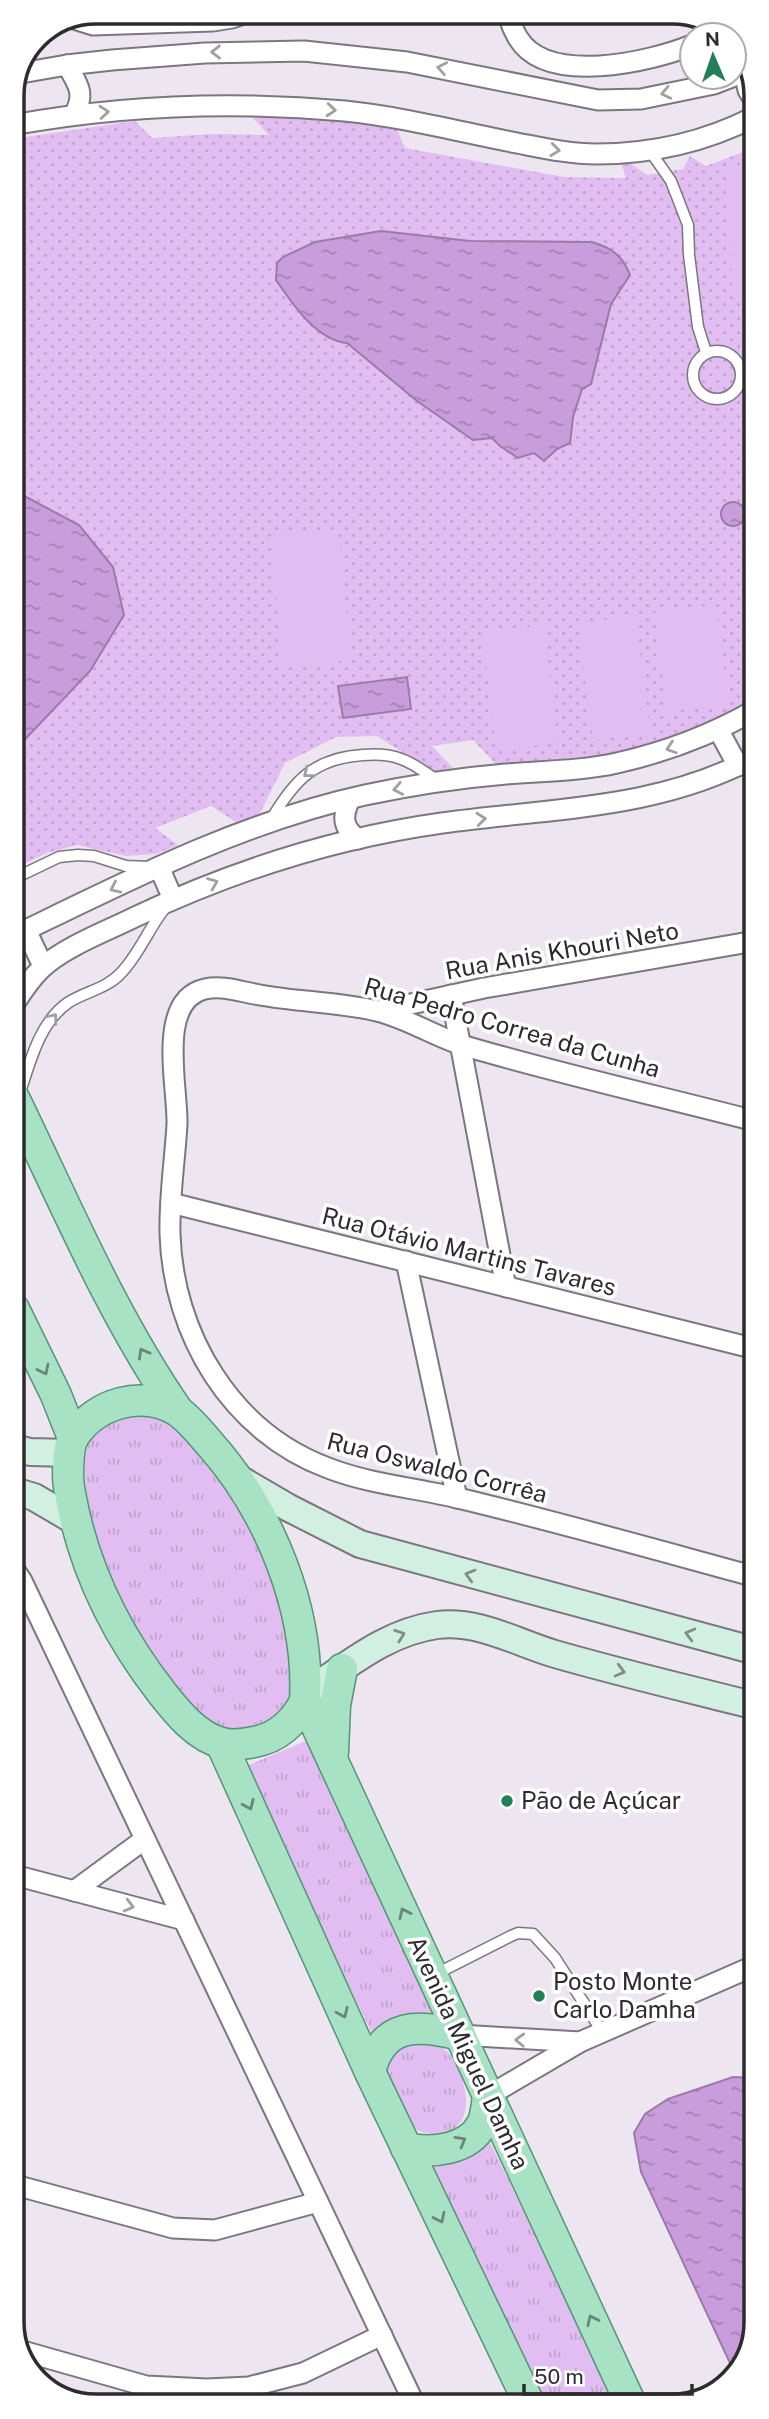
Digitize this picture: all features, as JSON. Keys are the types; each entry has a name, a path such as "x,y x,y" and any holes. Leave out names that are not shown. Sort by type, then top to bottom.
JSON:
{"main road":[{"path":"24,1130 105,1286 161,1386 178,1411 236,1477 267,1533 288,1581 300,1631 306,1697 298,1716 280,1731 260,1741 242,1745 221,1743 194,1728 172,1706 137,1661 112,1618 90,1567 75,1521 68,1466 72,1446 93,1416 113,1405 132,1400 155,1401 178,1411"},
{"path":"24,1329 56,1395 72,1446"},
{"path":"24,1450 72,1446"},
{"path":"236,1477 360,1544 744,1648"},
{"path":"24,1494 75,1521"},
{"path":"306,1697 374,1646 407,1632 437,1625 472,1625 552,1653 744,1703"},
{"path":"333,1759 335,1705 342,1669"},
{"name":"Avenida Miguel Damha","path":"306,1697 626,2394"},
{"path":"221,1743 370,2072 525,2394"},
{"path":"370,2072 372,2062 383,2044 400,2031 426,2027 460,2035"},
{"path":"406,2148 418,2151 443,2150 465,2140 482,2123 488,2096"}],"street":[{"path":"512,25 522,43 536,54 556,63 583,66 619,65 678,50"},
{"path":"29,72 67,65 205,53 304,51 407,62 598,100 641,99 680,91"},
{"path":"67,65 80,88 81,103 74,115"},
{"path":"24,123 74,115 209,105 269,105 348,111 548,149 595,154 650,151 696,141 744,122"},
{"path":"24,929 204,847 350,799 439,781 615,764 691,742 744,716"},
{"path":"719,730 744,759"},
{"path":"24,989 43,966 84,941 173,900 273,861 358,839 441,823 628,802 666,793 744,762"},
{"path":"350,799 344,825 349,834 358,839"},
{"path":"159,867 173,900"},
{"path":"24,937 43,966"},
{"name":"Rua Anis Khouri Neto","path":"379,1012 452,996 744,943"},
{"name":"Rua Pedro Correa da Cunha","path":"212,988 225,987 258,995 379,1012 462,1045 744,1118"},
{"name":"Rua Oswaldo Corrêa","path":"212,988 189,996 176,1017 173,1034 177,1110 170,1237 177,1293 198,1351 230,1400 278,1443 328,1469 457,1498 744,1574"},
{"path":"452,996 506,1287"},
{"name":"Rua Otávio Martins Tavares","path":"170,1203 744,1346"},
{"path":"406,1261 457,1498"},
{"path":"24,1586 410,2394"},
{"path":"74,1891 145,1839"},
{"path":"24,1877 184,1920"},
{"path":"488,2096 580,2042 744,1970"},
{"path":"460,2035 580,2042"},
{"path":"24,2187 173,2228 215,2230 318,2202"},
{"path":"32,2354 146,2386 207,2389 249,2387 303,2373 382,2335"}],"lane":[{"path":"650,151 671,181 688,225 698,327 706,352"},
{"path":"715,350 731,355 741,368 739,386 726,398 710,398 697,389 693,381 694,365 706,352 715,350"},
{"path":"268,824 286,793 299,780 319,765 346,756 377,754 402,759 439,781"},
{"path":"24,874 59,858 78,855 94,856 126,866 159,867"},
{"path":"24,1092 36,1048 56,1012 118,977 133,960 154,921 173,900"},
{"path":"433,1976 518,1933 533,1934 555,1958 603,2032"}],"green space":[{"path":"252,117 337,120 397,130 405,148 564,177 626,178 621,163 627,161 647,175 683,169 690,156 706,166 744,152 744,706 711,723 661,742 585,759 536,764 496,764 473,740 432,746 453,768 433,772 377,736 336,737 285,763 260,813 236,822 211,806 155,828 178,845 156,854 126,856 77,845 47,853 24,864 24,137 135,121 152,138 212,134 269,135"},
{"path":"744,165 744,296 732,297 729,166"},
{"path":"338,529 352,660 283,667 270,536"},
{"path":"716,605 729,704 667,712 654,612"},
{"path":"636,616 650,733 593,740 578,623"},
{"path":"544,625 558,743 496,750 482,632"},
{"path":"151,1414 177,1430 216,1474 245,1518 267,1565 282,1616 292,1676 284,1709 261,1726 232,1730 214,1725 195,1710 155,1660 137,1631 102,1559 85,1481 87,1451 91,1440 104,1426 125,1417"},
{"path":"306,1741 436,2017 377,2044 244,1767"},
{"path":"411,2039 442,2047 461,2074 466,2099 465,2110 462,2120 455,2128 445,2133 427,2133 415,2128 404,2113 389,2081 389,2058"},
{"path":"485,2132 612,2394 538,2394 425,2158"}],"water":[{"path":"381,231 470,241 591,242 605,247 620,258 630,275 611,304 591,384 582,389 573,417 570,443 557,449 544,461 534,453 518,458 492,438 473,440 417,401 347,343 315,328 276,280 277,263 283,257 315,242"},
{"path":"24,496 79,525 113,567 124,615 90,671 24,740"},
{"path":"728,503 738,503 744,509 744,519 738,525 728,525 722,519 722,509"},
{"path":"407,677 411,709 343,718 338,686"},
{"path":"733,2077 744,2077 744,2322 741,2346 731,2365 641,2172 634,2133 645,2114 668,2099"}],"place":[{"name":"Pão de Açúcar","path":"507,1801"},
{"name":"Posto Monte Carlo Damha","path":"539,1996"}]}
